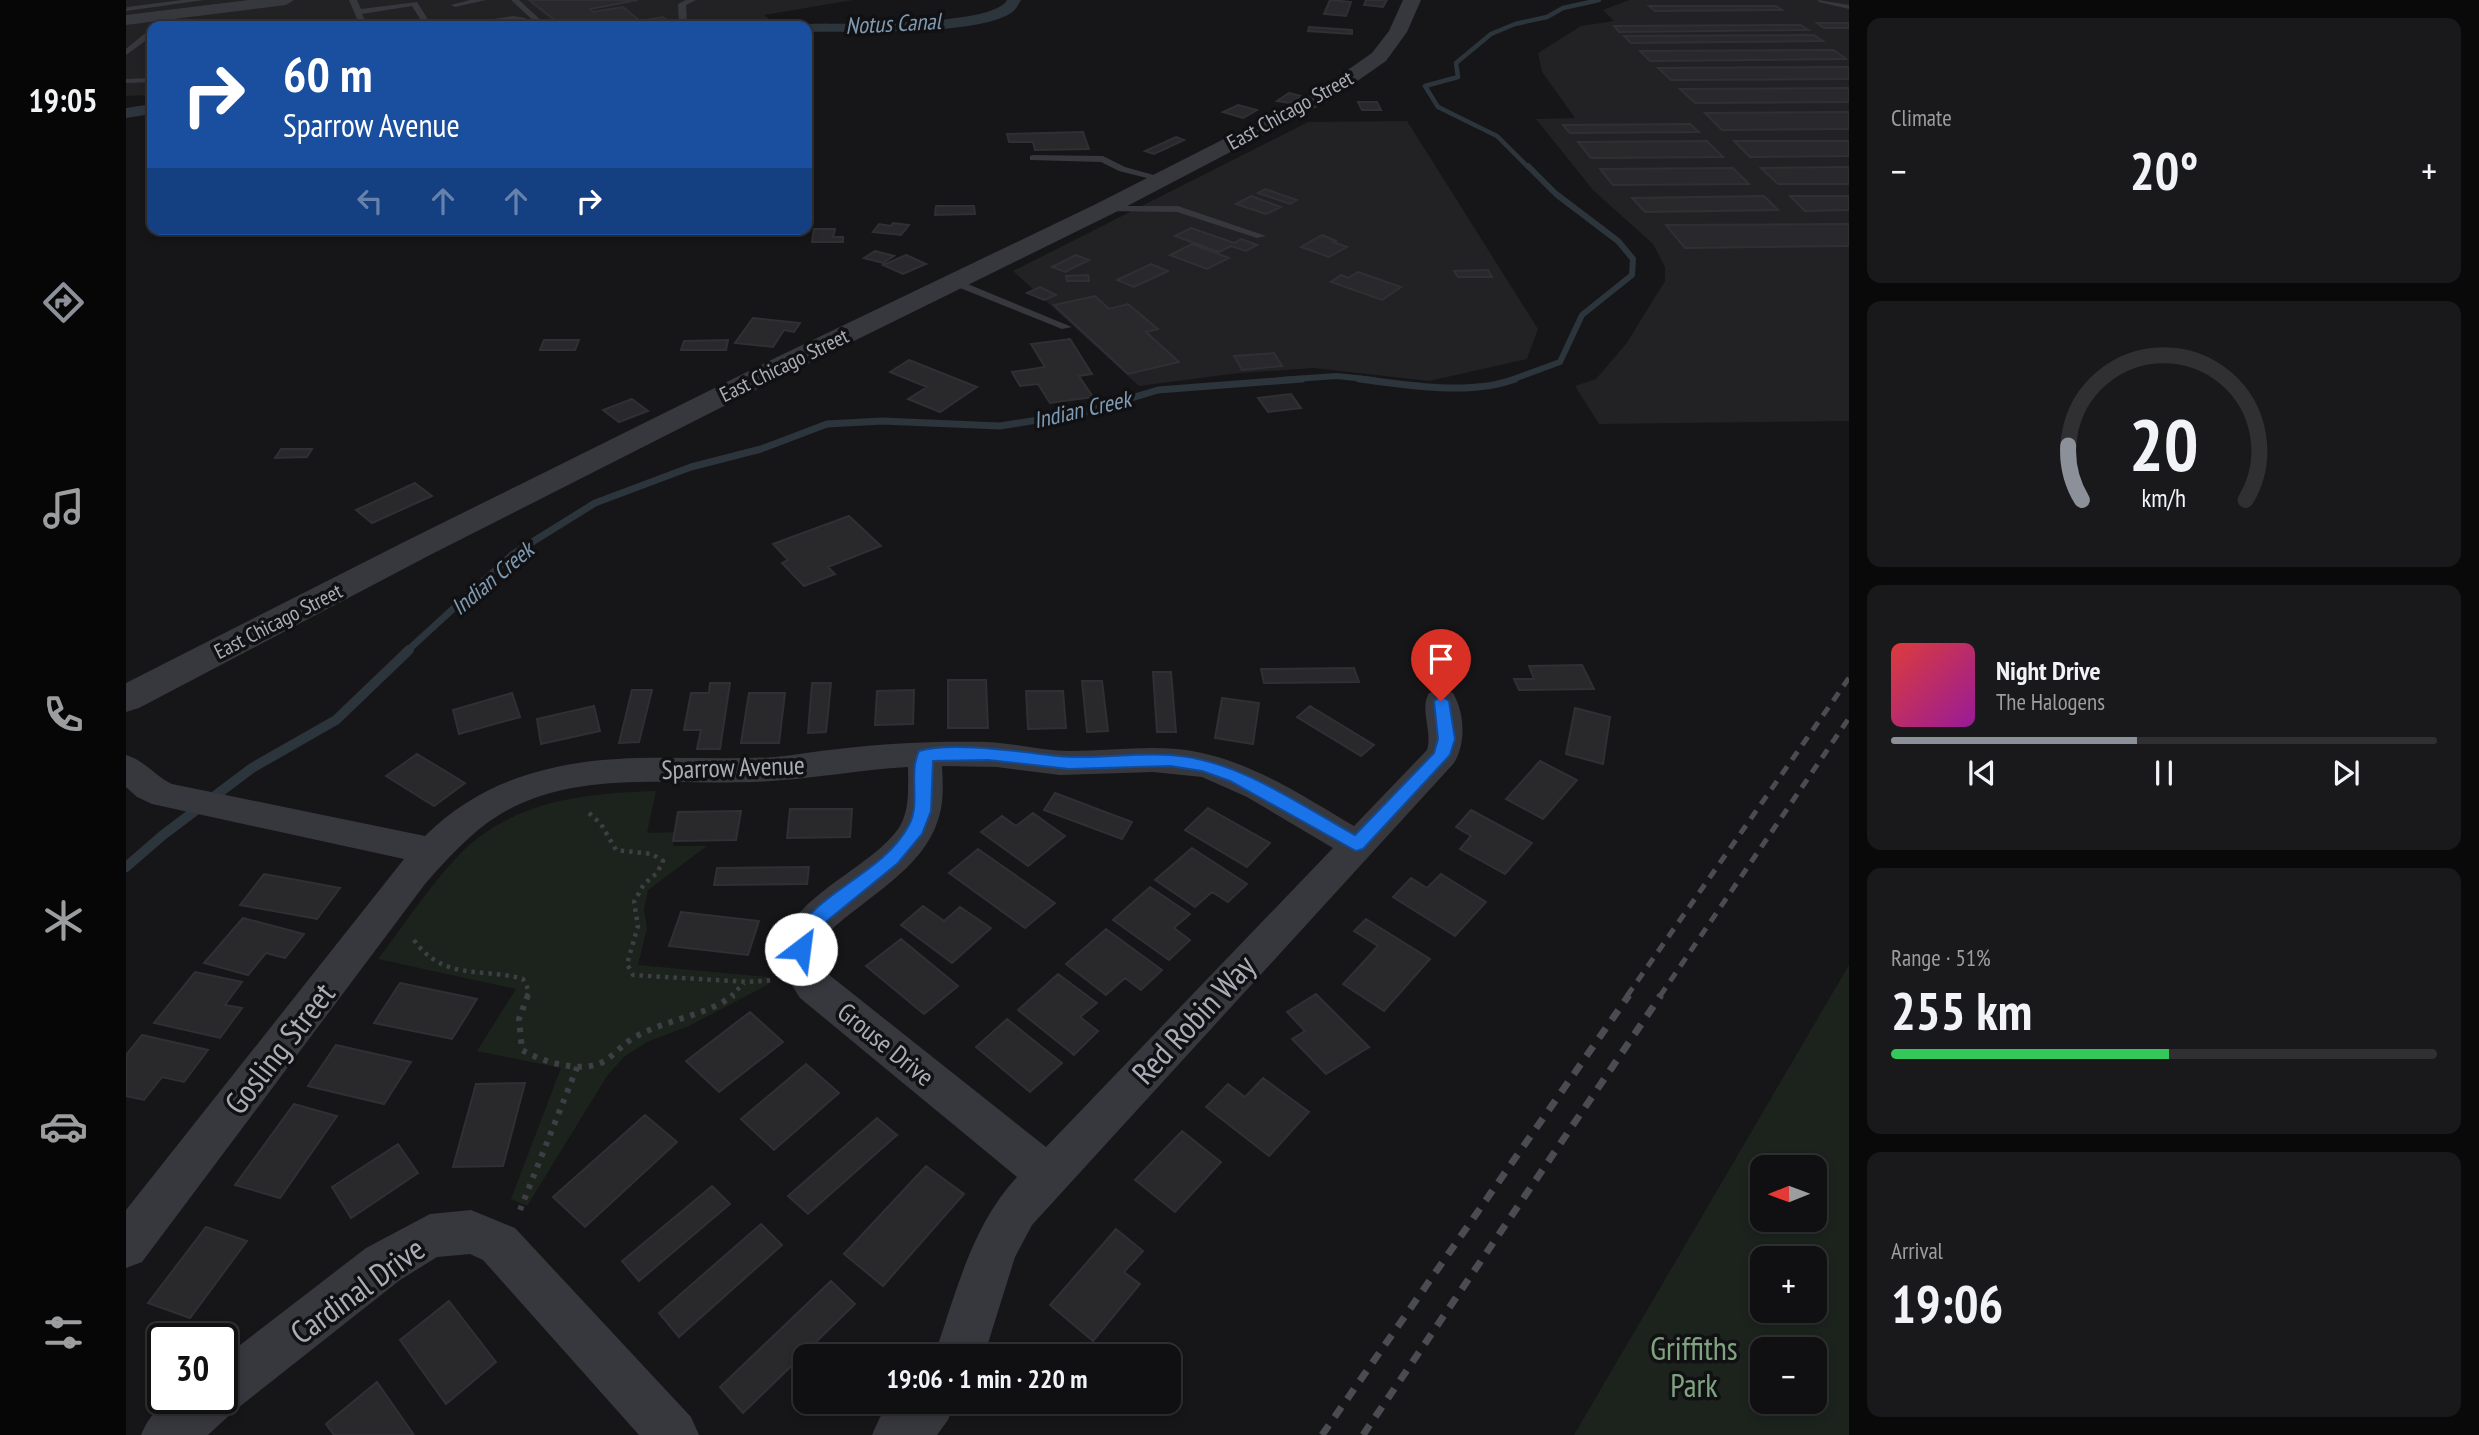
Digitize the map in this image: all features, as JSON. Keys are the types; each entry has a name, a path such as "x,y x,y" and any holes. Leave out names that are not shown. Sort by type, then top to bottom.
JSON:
{"street":[{"path":"127,12 163,21 221,4 286,0"},
{"name":"East Chicago Street","path":"126,698 466,525 1104,209 1323,96 1379,57 1398,32 1412,0"},
{"name":"Red Robin Way","path":"963,1344 994,1249 1016,1210 1442,755 1447,739 1441,701"},
{"name":"Sparrow Avenue","path":"432,851 467,819 513,792 560,778 629,771 774,769 842,760 988,754 1069,763 1170,760 1204,765 1236,777 1356,844"},
{"name":"Grouse Drive","path":"925,755 923,811 916,830 892,859 821,916 808,930 801,949 803,967 814,986 1048,1175"},
{"path":"126,767 149,788 164,795 432,851"},
{"name":"Gosling Street","path":"126,1246 432,851"},
{"name":"Cardinal Drive","path":"238,1378 383,1264 429,1236 471,1232 499,1244 673,1435"},
{"path":"167,1435 194,1414"},
{"path":"898,1435 921,1414"}],"lane":[{"path":"127,12 200,0"},
{"path":"353,0 362,21"},
{"path":"455,5 482,0"},
{"path":"515,0 538,21"},
{"path":"683,21 682,4 692,0"},
{"path":"1822,0 1849,7"},
{"path":"358,12 414,4 425,21"},
{"path":"490,21 513,18 523,21"},
{"path":"126,53 147,39"},
{"path":"126,81 147,80"},
{"path":"1033,158 1103,159 1122,169 1163,179"},
{"path":"1104,209 1178,209 1261,236"},
{"path":"954,282 1066,327"}],"path":[{"path":"589,813 601,824 616,850 652,854 663,861 656,873 643,884 634,902 638,926 627,956 628,970 633,975 651,978 708,978 744,983 773,980"},
{"path":"414,940 433,958 467,973 513,975 523,979 529,991 519,1019 522,1050 540,1058 578,1065 602,1062 636,1036 724,1002 738,992 744,983"},
{"path":"520,1210 578,1065"}],"shaded area":[{"path":"126,0 853,0 764,15 772,21 147,21 147,95 126,96"},
{"path":"1629,0 1849,0 1849,421 1599,424 1575,386 1596,379 1626,344 1665,281 1665,267 1653,244 1593,190 1536,119 1575,118 1542,72 1538,53 1581,26 1614,21 1603,10"},
{"path":"1407,121 1538,329 1527,359 1429,381 1314,368 1239,373 1139,386 1013,271 1308,122"}],"green space":[{"path":"656,791 647,833 676,832 673,846 707,846 648,890 644,910 647,928 638,965 768,977 769,984 689,1026 649,1041 625,1056 607,1076 527,1206 511,1199 561,1068 477,1051 516,989 378,959 446,869 478,838 500,823 524,812 575,798"},
{"name":"Griffiths Park","path":"1849,965 1849,1435 1574,1435"}],"building":[{"path":"529,0 638,0 590,9 593,12 623,7 640,21 556,21"},
{"path":"1330,0 1351,2 1346,16 1324,14"},
{"path":"1366,0 1387,0 1383,7 1364,5"},
{"path":"1649,6 1776,6 1782,10 1655,11"},
{"path":"663,17 668,21 640,21"},
{"path":"1817,23 1849,23 1849,28 1824,28"},
{"path":"1801,25 1808,30 1619,32 1614,26"},
{"path":"1309,27 1352,30 1352,34 1308,31"},
{"path":"1814,35 1823,41 1631,43 1624,36"},
{"path":"1834,50 1846,59 1650,61 1640,51"},
{"path":"1849,67 1849,79 1671,80 1658,68"},
{"path":"1849,88 1849,102 1695,103 1680,89"},
{"path":"1289,93 1301,96 1289,103 1277,101"},
{"path":"1358,102 1377,102 1381,110 1362,110"},
{"path":"1238,105 1257,110 1243,118 1223,112"},
{"path":"1849,112 1849,129 1722,130 1705,113"},
{"path":"1690,124 1699,132 1570,133 1563,125"},
{"path":"1083,132 1089,149 1035,150 1033,142 1009,142 1007,134"},
{"path":"1176,137 1184,140 1154,154 1145,151"},
{"path":"1707,141 1723,157 1591,158 1578,142"},
{"path":"1734,141 1849,141 1849,156 1750,157"},
{"path":"1849,167 1849,184 1778,184 1761,168"},
{"path":"1733,168 1749,184 1613,185 1600,169"},
{"path":"1265,189 1297,200 1290,204 1258,193"},
{"path":"1251,196 1281,207 1266,214 1236,204"},
{"path":"1764,196 1778,210 1645,212 1632,198"},
{"path":"1790,196 1849,196 1849,210 1805,211"},
{"path":"936,206 974,206 975,214 935,215"},
{"path":"893,223 909,225 901,235 873,232 879,224 891,226"},
{"path":"1849,224 1849,246 1685,248 1666,225"},
{"path":"1191,228 1234,243 1241,239 1257,245 1246,251 1231,246 1219,252 1175,236"},
{"path":"814,229 835,229 833,237 843,237 843,242 812,242"},
{"path":"1322,235 1347,247 1329,257 1301,247"},
{"path":"1192,244 1229,258 1207,269 1170,255"},
{"path":"875,251 894,256 883,263 864,258"},
{"path":"906,255 926,264 903,274 883,265"},
{"path":"1076,255 1089,260 1065,272 1052,267"},
{"path":"1151,264 1168,271 1134,287 1117,280"},
{"path":"1488,270 1492,277 1458,277 1454,271"},
{"path":"1358,272 1401,287 1382,300 1331,282 1341,275 1348,278"},
{"path":"1088,275 1089,281 1067,281 1066,276"},
{"path":"1040,287 1056,295 1044,300 1027,293"},
{"path":"1095,296 1109,309 1128,304 1158,329 1146,332 1179,362 1128,374 1054,305"},
{"path":"753,318 800,323 794,332 784,330 773,347 735,343"},
{"path":"1070,339 1092,374 1079,376 1093,397 1050,403 1038,384 1020,386 1012,372 1045,367 1031,344"},
{"path":"544,340 579,340 575,350 540,350"},
{"path":"728,340 726,350 681,350 684,341"},
{"path":"1274,353 1282,366 1242,370 1234,356"},
{"path":"909,360 977,387 940,412 908,399 927,387 890,372"},
{"path":"1291,394 1301,408 1268,412 1258,398"},
{"path":"632,399 648,411 619,422 603,410"},
{"path":"281,449 312,449 307,457 275,458"},
{"path":"415,483 432,496 372,523 356,510"},
{"path":"849,516 881,546 828,567 835,574 804,586 782,563 788,560 773,544"},
{"path":"1582,665 1594,689 1519,690 1514,679 1534,679 1529,666"},
{"path":"1354,668 1359,682 1264,683 1261,669"},
{"path":"1153,672 1171,672 1176,732 1157,732"},
{"path":"948,680 986,680 988,728 948,728"},
{"path":"1082,681 1102,681 1108,731 1087,732"},
{"path":"710,683 730,683 720,749 697,749 701,730 684,730 691,693 709,693"},
{"path":"812,683 831,683 826,732 808,733"},
{"path":"632,690 652,690 639,742 619,743"},
{"path":"914,690 913,724 875,725 877,691"},
{"path":"1026,691 1063,691 1066,728 1028,729"},
{"path":"512,693 520,717 459,734 453,710"},
{"path":"749,693 785,693 779,743 741,743"},
{"path":"1222,698 1259,703 1253,744 1215,738"},
{"path":"594,706 600,731 541,744 537,719"},
{"path":"1310,706 1374,745 1361,756 1297,717"},
{"path":"1575,708 1610,717 1603,764 1566,754"},
{"path":"417,754 465,783 434,806 386,776"},
{"path":"1540,761 1577,780 1543,819 1506,799"},
{"path":"1055,793 1132,822 1122,839 1044,810"},
{"path":"1208,808 1270,843 1247,867 1185,830"},
{"path":"790,809 852,809 850,837 787,838"},
{"path":"1471,810 1532,843 1505,874 1460,849 1471,836 1456,827"},
{"path":"741,811 736,840 673,841 678,812"},
{"path":"1033,813 1065,836 1028,866 981,832 1002,816 1016,826"},
{"path":"1192,848 1247,884 1228,902 1212,892 1195,907 1155,880"},
{"path":"978,849 1055,903 1025,928 949,873"},
{"path":"809,867 807,884 714,885 717,868"},
{"path":"264,874 340,888 317,919 240,905"},
{"path":"1441,874 1486,902 1455,936 1393,897 1411,878 1427,888"},
{"path":"1150,887 1190,914 1174,928 1190,940 1169,960 1113,920"},
{"path":"923,906 944,921 960,907 991,928 952,963 901,925"},
{"path":"681,912 759,921 748,955 669,946"},
{"path":"243,918 304,934 285,958 266,953 248,975 204,963"},
{"path":"1366,919 1430,959 1384,1011 1343,984 1378,946 1354,931"},
{"path":"1106,929 1162,970 1141,990 1125,978 1106,995 1066,964"},
{"path":"901,939 958,986 924,1014 866,966"},
{"path":"195,972 242,982 225,1005 242,1008 220,1038 154,1023"},
{"path":"1058,974 1097,1003 1080,1017 1098,1031 1074,1055 1018,1010"},
{"path":"400,983 477,999 452,1039 374,1023"},
{"path":"1316,994 1369,1047 1326,1074 1292,1039 1305,1031 1287,1012"},
{"path":"750,1012 783,1042 719,1092 686,1061"},
{"path":"1007,1019 1062,1063 1030,1092 976,1047"},
{"path":"142,1035 208,1050 184,1082 162,1077 144,1100 126,1096 126,1055"},
{"path":"336,1045 411,1062 384,1104 308,1086"},
{"path":"806,1064 839,1093 774,1150 741,1119"},
{"path":"1263,1078 1309,1112 1269,1156 1206,1107 1228,1084 1245,1097"},
{"path":"525,1083 503,1166 453,1167 476,1084"},
{"path":"294,1104 337,1116 280,1198 235,1185"},
{"path":"645,1115 677,1142 585,1227 553,1197"},
{"path":"877,1118 897,1135 808,1214 788,1196"},
{"path":"1182,1131 1221,1162 1175,1212 1135,1180"},
{"path":"398,1144 418,1173 351,1218 332,1187"},
{"path":"926,1166 964,1194 883,1286 844,1254"},
{"path":"712,1186 730,1204 639,1281 622,1261"},
{"path":"761,1224 782,1245 679,1337 659,1313"},
{"path":"206,1227 247,1241 190,1318 148,1303"},
{"path":"1116,1229 1143,1251 1124,1272 1140,1284 1093,1341 1050,1305"},
{"path":"831,1281 855,1304 814,1344 793,1344 793,1364 743,1413 720,1387"},
{"path":"449,1301 496,1362 446,1404 400,1340"},
{"path":"377,1382 414,1435 334,1435 326,1424"}],"waterway":[{"name":"Notus Canal","path":"812,28 972,20 1008,9 1014,0"},
{"name":"Indian Creek","path":"1529,168 1497,136 1438,107 1425,86 1458,77 1456,63 1491,34 1515,24 1547,17 1563,8 1599,0"},
{"name":"Notus Canal","path":"126,113 147,110"},
{"name":"Indian Creek","path":"1511,380 1560,362 1582,315 1632,275 1633,259 1618,241 1556,194 1528,166"},
{"name":"Indian Creek","path":"1280,380 1337,376 1374,380"},
{"name":"Indian Creek","path":"407,651 513,554 595,503 691,467 761,449 827,424 882,421 1000,426 1082,413 1158,390 1302,379"},
{"name":"Indian Creek","path":"1359,379 1438,388 1478,387 1515,379"},
{"name":"Indian Creek","path":"126,867 163,835 252,768 336,720 409,650"}],"railway":[{"path":"1627,996 1849,678"},
{"path":"1660,996 1849,718"},
{"path":"1322,1435 1629,995"},
{"path":"1363,1435 1661,995"}],"route":[{"path":"801,949 808,930 821,916 892,859 916,830 923,811 925,755 988,754 1069,763 1170,760 1204,765 1236,777 1356,844 1442,755 1447,739 1441,701"}]}
